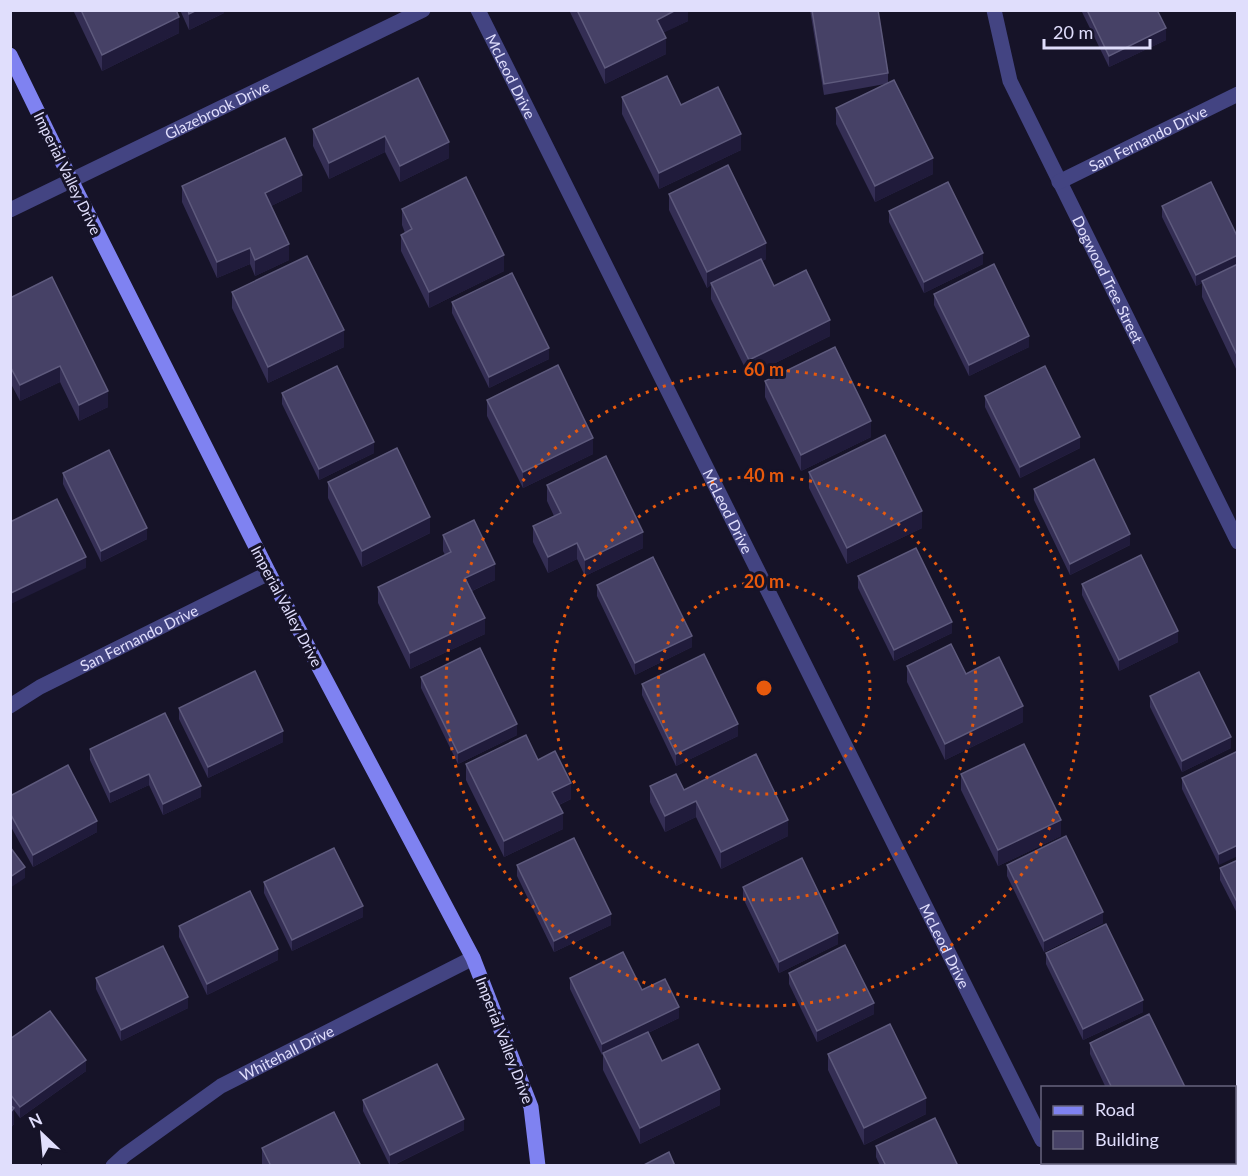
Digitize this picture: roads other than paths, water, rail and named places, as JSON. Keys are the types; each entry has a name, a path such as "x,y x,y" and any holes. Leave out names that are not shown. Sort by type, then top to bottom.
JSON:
{"street":[{"name":"Glazebrook Drive","path":"10,210 423,10"},
{"name":"McLeod Drive","path":"478,10 1041,1138"},
{"name":"Dogwood Tree Street","path":"994,10 1010,81 1238,542"},
{"name":"Imperial Valley Drive","path":"10,55 269,573 473,958 531,1107 538,1166"},
{"name":"San Fernando Drive","path":"1059,182 1238,94"},
{"name":"San Fernando Drive","path":"10,706 40,687 269,573"},
{"name":"Whitehall Drive","path":"113,1166 221,1086 473,958"}]}
